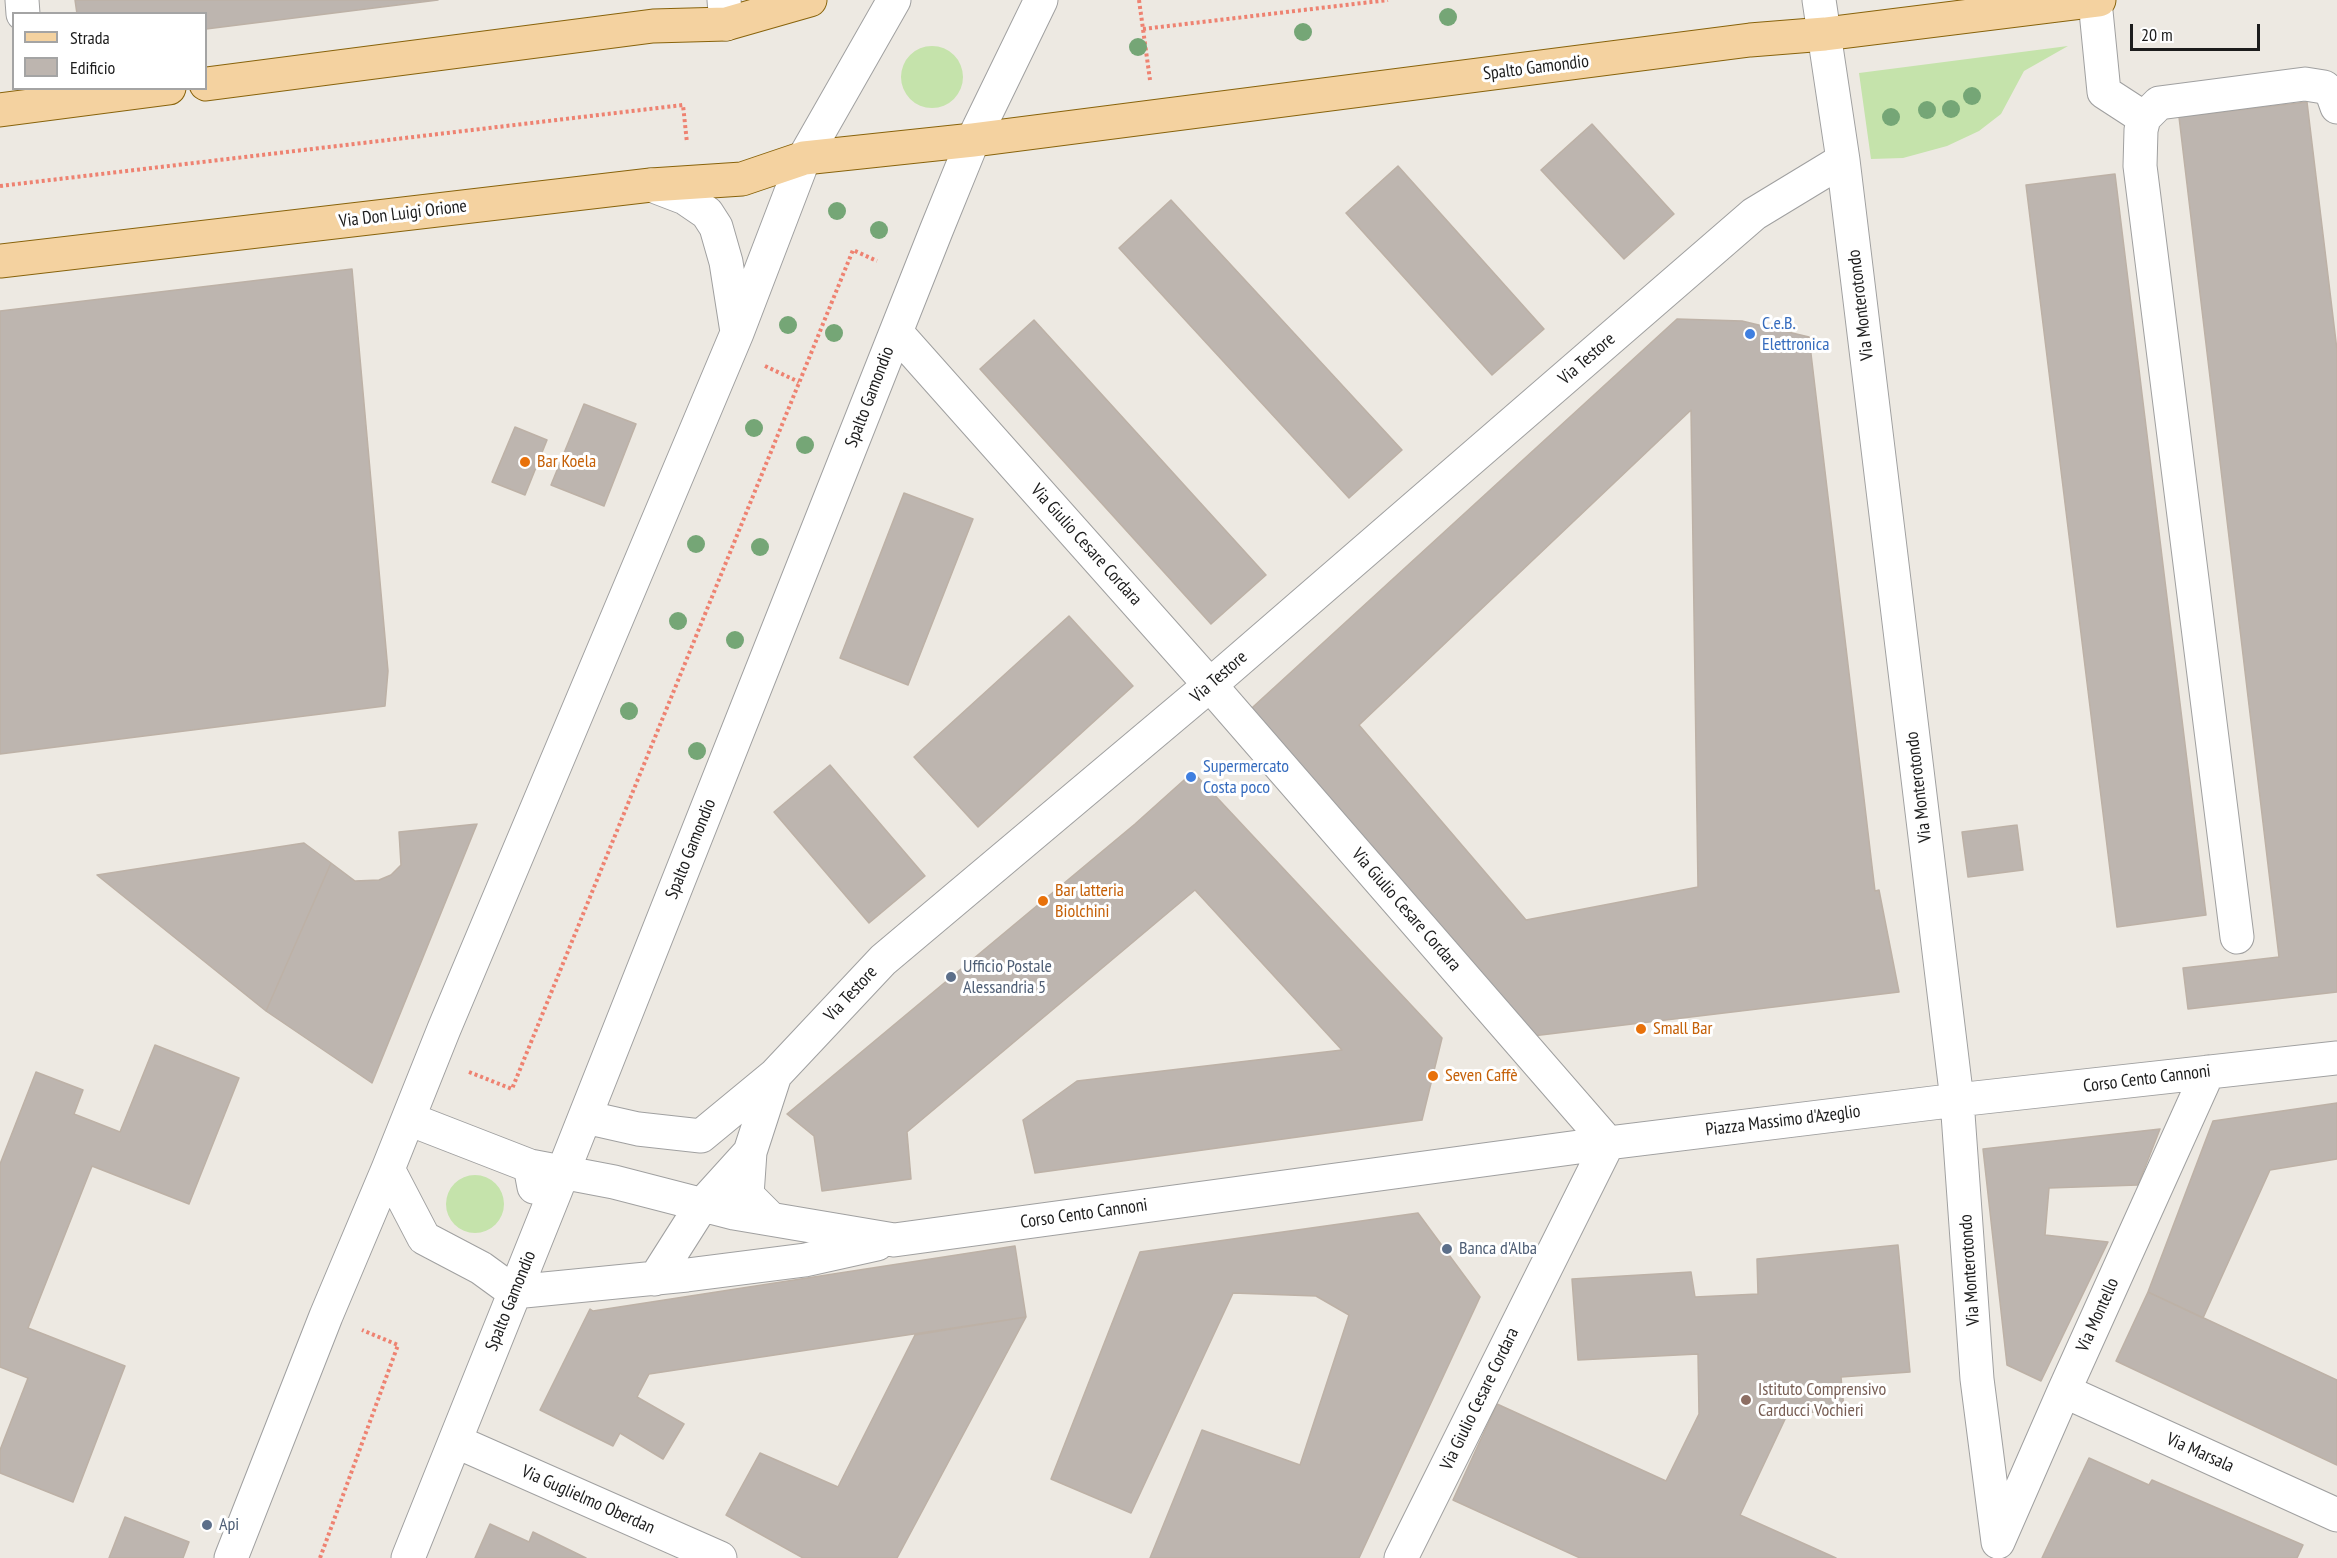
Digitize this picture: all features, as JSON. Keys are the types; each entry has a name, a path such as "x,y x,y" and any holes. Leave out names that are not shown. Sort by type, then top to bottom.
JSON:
{"main road":[{"path":"207,84 652,26 725,12 810,0"},
{"name":"Spalto Gamondio","path":"804,158 973,140 1715,45 1825,34 2099,0"},
{"path":"0,110 32,97 139,90"},
{"name":"Via Don Luigi Orione","path":"0,261 651,185 742,179 804,158"}],"street":[{"path":"231,1558 326,1316 409,1119 444,1029 737,333 804,158 894,0"},
{"name":"Spalto Gamondio","path":"408,1558 973,140 1041,0"},
{"name":"Via Monterotondo","path":"1819,0 1843,160 1957,1100 1977,1379 1994,1550"},
{"path":"2094,0 2104,93 2144,118"},
{"path":"2237,937 2141,177 2140,147 2144,118 2158,103 2305,84 2324,87 2332,93 2337,107"},
{"name":"Via Testore","path":"585,1118 638,1129 701,1136 776,1075 883,960 1210,685 1754,214 1843,160"},
{"path":"651,185 685,198 707,213 716,228 726,262 737,333"},
{"name":"Via Giulio Cesare Cordara","path":"896,332 1210,685 1608,1143 1401,1558"},
{"name":"Corso Cento Cannoni","path":"1957,1100 2337,1058"},
{"name":"Via Montello","path":"1994,1550 2208,1072"},
{"path":"771,1219 747,1195 750,1152 776,1075"},
{"name":"Piazza Massimo d'Azeglio","path":"1608,1143 1957,1100"},
{"name":"Corso Cento Cannoni","path":"409,1119 530,1166 614,1182 702,1205 894,1240 1608,1143"},
{"path":"655,1279 702,1205 750,1152"},
{"path":"530,1166 543,1224"},
{"path":"388,1169 424,1238 481,1268 514,1292 655,1279 805,1260 894,1240"},
{"name":"Via Marsala","path":"2064,1391 2337,1515"},
{"name":"Via Guglielmo Oberdan","path":"455,1441 720,1558"}],"path":[{"path":"1143,29 1388,0"},
{"path":"0,186 683,105"},
{"path":"513,1089 853,250 877,261"},
{"path":"320,1558 398,1345"}],"green space":[{"path":"932,46 954,55 963,77 954,99 932,108 910,99 901,77 910,55"},
{"path":"2068,46 2024,71 2001,114 1979,131 1947,146 1903,158 1871,159 1859,73"},
{"path":"475,1175 486,1177 499,1188 504,1204 502,1215 491,1228 475,1233 464,1231 451,1220 446,1204 448,1193 459,1180"}],"building":[{"path":"75,0 438,0 207,29 207,12 77,12"},
{"path":"2307,102 2337,350 2337,992 2188,1009 2183,968 2279,957 2179,117"},
{"path":"1592,124 1674,214 1624,259 1541,170"},
{"path":"1398,166 1544,329 1492,375 1346,213"},
{"path":"2115,174 2206,915 2117,927 2026,185"},
{"path":"1171,200 1402,450 1349,498 1119,248"},
{"path":"352,269 388,671 385,706 0,754 0,311"},
{"path":"1677,319 1742,321 1809,337 1875,891 1879,890 1899,992 1524,1037 1242,717","holes":["1691,410 1698,887 1526,920 1359,725"]},
{"path":"1034,320 1266,575 1211,624 980,369"},
{"path":"584,404 636,424 604,506 551,485"},
{"path":"515,427 547,440 525,495 492,482"},
{"path":"904,493 973,519 908,685 840,658"},
{"path":"1069,616 1133,686 978,827 914,757"},
{"path":"830,765 925,876 869,923 774,812"},
{"path":"1193,772 1442,1038 1422,1120 1035,1173 1023,1120 1077,1081 1342,1050 1195,890 907,1132 911,1179 822,1191 814,1136 787,1114 1135,824"},
{"path":"477,824 372,1083 266,1011 331,863 355,881 379,880 391,875 401,865 399,832"},
{"path":"2017,825 2023,870 1968,877 1962,832"},
{"path":"304,843 331,863 266,1011 97,875"},
{"path":"155,1045 239,1078 189,1204 92,1166 28,1328 125,1366 73,1502 0,1473 0,1450 28,1378 0,1367 0,1164 36,1072 83,1090 74,1114 120,1132"},
{"path":"2337,1103 2337,1159 2270,1170 2203,1318 2148,1292 2213,1121"},
{"path":"2160,1129 2138,1185 2049,1188 2045,1235 2108,1242 2041,1381 2007,1365 1983,1149"},
{"path":"1418,1213 1480,1297 1359,1558 1150,1558 1202,1430 1300,1465 1349,1315 1316,1296 1233,1293 1131,1513 1051,1479 1140,1252"},
{"path":"1898,1245 1910,1372 1841,1377 1844,1409 1787,1415 1740,1515 1836,1558 1580,1558 1453,1500 1497,1404 1666,1481 1699,1414 1698,1354 1578,1360 1572,1279 1691,1272 1695,1297 1758,1294 1757,1259"},
{"path":"1015,1246 1026,1317 649,1374 637,1397 684,1424 663,1459 620,1433 613,1446 540,1410 590,1309 593,1311"},
{"path":"2148,1292 2337,1380 2337,1465 2116,1361"},
{"path":"1026,1317 897,1558 803,1558 726,1515 760,1453 838,1487 915,1335"},
{"path":"2089,1458 2149,1485 2152,1480 2303,1545 2297,1558 2042,1558"},
{"path":"125,1517 189,1542 183,1558 109,1558"},
{"path":"490,1524 529,1542 533,1532 586,1558 475,1558"}],"place":[{"name":"C.e.B. Elettronica","path":"1750,334"},
{"name":"Bar Koela","path":"525,462"},
{"name":"Supermercato Costa poco","path":"1191,777"},
{"name":"Bar latteria Biolchini","path":"1043,901"},
{"name":"Ufficio Postale Alessandria 5","path":"951,977"},
{"name":"Small Bar","path":"1641,1029"},
{"name":"Seven Caffè","path":"1433,1076"},
{"name":"Banca d'Alba","path":"1447,1249"},
{"name":"Istituto Comprensivo Carducci Vochieri","path":"1746,1400"},
{"name":"Api","path":"207,1525"}]}
